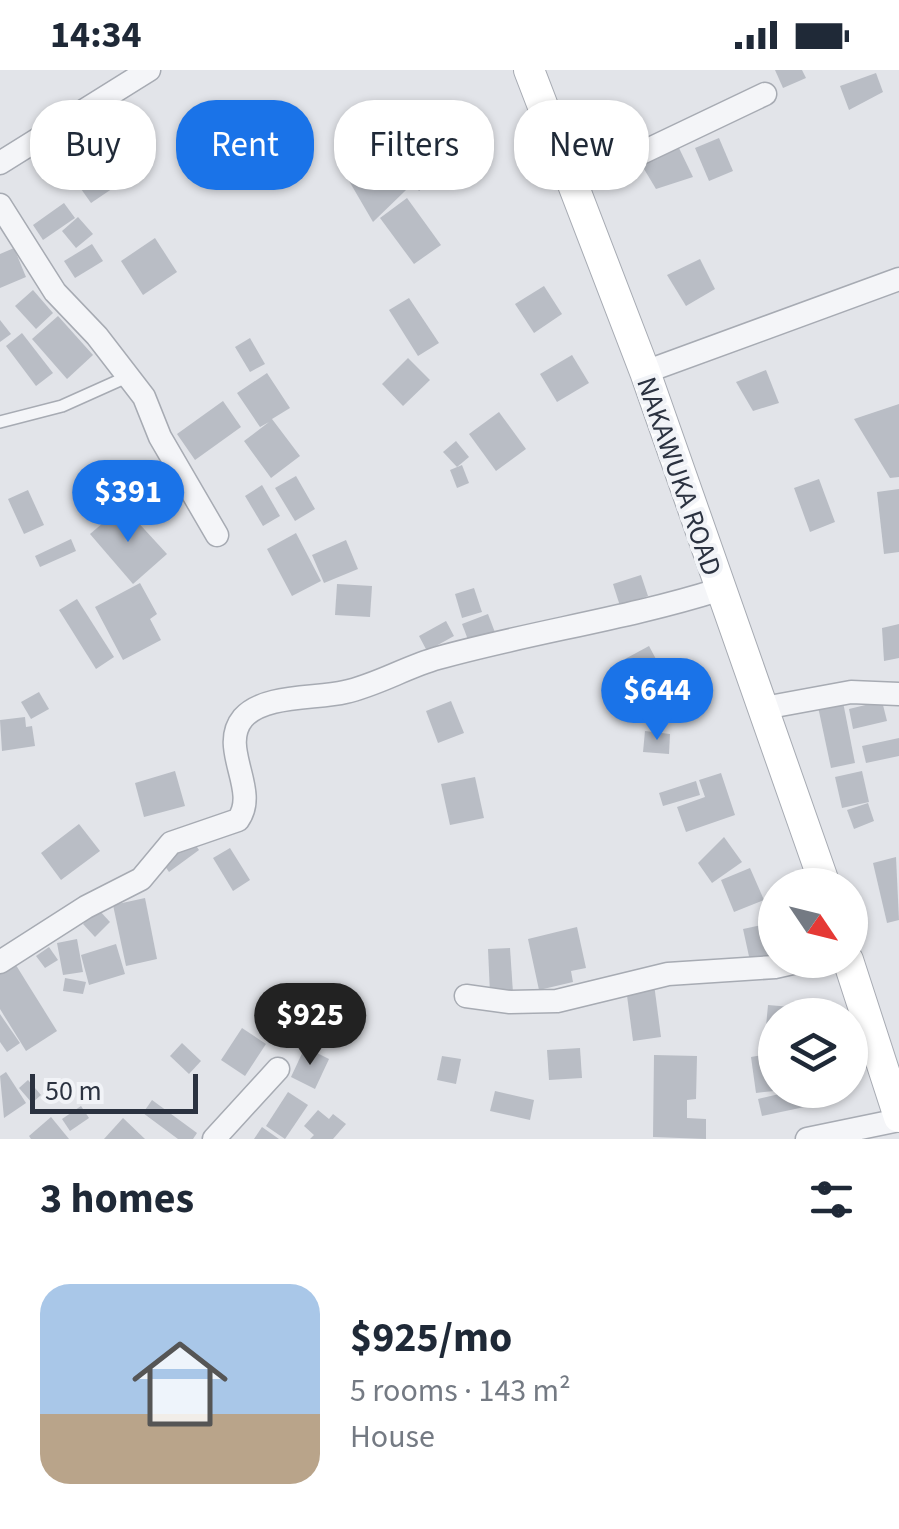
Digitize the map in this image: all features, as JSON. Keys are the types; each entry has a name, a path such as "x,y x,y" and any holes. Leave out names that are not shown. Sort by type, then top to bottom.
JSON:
{"main road":[{"name":"NAKAWUKA ROAD","path":"529,70 540,100"},
{"name":"NAKAWUKA ROAD","path":"574,190 645,372 704,537 718,590 819,868"},
{"path":"854,978 899,1119"}],"street":[{"path":"0,163 149,70"},
{"path":"649,149 765,94"},
{"path":"0,205 55,292 129,376 216,535"},
{"path":"645,372 899,279"},
{"path":"0,962 86,907 141,879 171,843 238,820 247,804 236,740 238,725 250,712 344,692 434,659 570,630 718,590"},
{"path":"764,708 851,692 899,694"},
{"path":"466,996 510,1002 557,1001 668,974 758,968"},
{"path":"214,1139 278,1069"},
{"path":"807,1139 899,1119"}],"lane":[{"path":"0,422 62,406 129,376"}],"building":[{"path":"775,70 802,70 806,78 783,88"},
{"path":"876,73 883,92 849,110 840,86"},
{"path":"719,138 733,171 709,181 695,148"},
{"path":"678,146 693,177 656,189 649,177 649,160"},
{"path":"82,190 110,190 91,203"},
{"path":"354,190 406,190 373,222"},
{"path":"407,198 441,245 414,264 380,218"},
{"path":"64,203 75,218 43,240 33,225"},
{"path":"78,217 93,234 76,248 62,231"},
{"path":"155,238 177,272 143,295 121,261"},
{"path":"92,244 103,261 75,278 64,261"},
{"path":"14,248 26,277 0,288 0,254"},
{"path":"700,259 715,289 686,306 667,275"},
{"path":"544,286 562,314 534,333 515,304"},
{"path":"33,290 53,313 36,329 15,306"},
{"path":"409,298 439,343 418,356 389,310"},
{"path":"58,316 93,355 67,379 32,339"},
{"path":"0,320 11,334 0,342"},
{"path":"22,333 53,373 36,386 6,346"},
{"path":"250,338 265,364 250,372 235,347"},
{"path":"572,355 589,383 557,402 540,374"},
{"path":"408,358 430,380 403,406 382,384"},
{"path":"766,370 779,403 753,411 736,382"},
{"path":"267,373 290,408 272,419 300,456 271,478 244,441 269,422 260,427 237,393"},
{"path":"223,401 241,427 195,460 177,434"},
{"path":"899,404 899,477 890,478 854,419"},
{"path":"499,412 526,449 496,471 469,434"},
{"path":"456,441 469,457 457,467 443,452"},
{"path":"462,465 469,483 457,488 450,470"},
{"path":"296,476 315,509 295,521 275,488"},
{"path":"819,479 835,522 810,532 794,488"},
{"path":"262,485 280,516 263,526 245,496"},
{"path":"899,489 899,552 884,554 877,492"},
{"path":"28,490 44,525 24,534 8,499"},
{"path":"123,506 167,554 133,584 90,534"},
{"path":"296,533 321,581 292,596 267,549"},
{"path":"71,539 76,551 40,567 35,556"},
{"path":"346,540 358,569 324,583 312,555"},
{"path":"641,575 648,596 620,606 613,584"},
{"path":"140,583 157,614 150,619 161,640 123,660 95,607"},
{"path":"337,584 372,586 370,617 335,615"},
{"path":"474,588 482,612 462,618 455,594"},
{"path":"77,599 114,657 96,669 59,610"},
{"path":"488,614 496,635 470,645 462,624"},
{"path":"446,621 454,636 427,651 419,636"},
{"path":"899,624 899,658 884,661 882,628"},
{"path":"649,646 665,676 641,689 625,659"},
{"path":"39,692 49,709 31,719 21,702"},
{"path":"842,697 855,763 831,768 817,702"},
{"path":"451,701 464,733 438,743 426,711"},
{"path":"882,701 887,721 853,729 849,709"},
{"path":"25,717 26,727 32,726 35,746 2,751 0,720"},
{"path":"645,731 670,734 669,754 643,752"},
{"path":"899,738 899,756 866,763 862,746"},
{"path":"175,771 185,806 144,817 135,783"},
{"path":"862,771 869,802 842,808 835,777"},
{"path":"721,773 735,815 686,832 677,807 705,797 699,780"},
{"path":"475,777 484,818 450,825 441,784"},
{"path":"696,781 700,795 663,806 659,793"},
{"path":"868,803 874,821 854,829 847,810"},
{"path":"79,824 100,851 61,880 41,853"},
{"path":"190,837 199,850 169,872 160,859"},
{"path":"724,837 742,862 712,883 698,863"},
{"path":"230,848 250,880 233,891 213,858"},
{"path":"896,857 899,920 887,923 873,863"},
{"path":"750,868 758,886 758,902 734,912 721,880"},
{"path":"145,898 157,959 126,966 113,905"},
{"path":"98,909 110,922 95,937 83,924"},
{"path":"758,926 758,959 750,961 743,929"},
{"path":"577,927 586,968 571,971 573,982 539,990 528,939"},
{"path":"77,939 83,972 63,975 57,943"},
{"path":"116,944 125,974 89,985 81,955"},
{"path":"49,947 58,960 45,968 36,956"},
{"path":"510,948 513,993 490,994 488,949"},
{"path":"14,962 57,1031 26,1051 0,1009 0,970"},
{"path":"65,978 86,982 83,994 63,991"},
{"path":"654,984 661,1037 633,1041 626,988"},
{"path":"0,1014 20,1043 7,1052 0,1042"},
{"path":"242,1028 266,1044 245,1076 221,1060"},
{"path":"182,1043 201,1061 189,1074 170,1056"},
{"path":"305,1047 329,1059 315,1089 291,1077"},
{"path":"580,1048 582,1078 549,1080 547,1050"},
{"path":"654,1055 697,1056 696,1099 687,1100 687,1118 706,1119 706,1139 653,1137"},
{"path":"442,1056 461,1059 456,1084 437,1080"},
{"path":"758,1056 758,1093 756,1093 751,1057"},
{"path":"6,1072 26,1103 4,1118 0,1076"},
{"path":"28,1080 41,1095 32,1103 19,1088"},
{"path":"495,1091 534,1100 530,1120 490,1111"},
{"path":"288,1092 308,1105 285,1139 266,1126"},
{"path":"152,1100 197,1133 193,1139 178,1139 143,1113"},
{"path":"81,1106 89,1118 70,1131 62,1119"},
{"path":"760,1108 800,1108 762,1116"},
{"path":"318,1110 329,1119 333,1114 346,1124 333,1139 310,1139 314,1135 304,1126"},
{"path":"51,1117 69,1139 31,1139 29,1136"},
{"path":"123,1118 145,1139 104,1139"},
{"path":"262,1127 279,1139 254,1139"}]}
